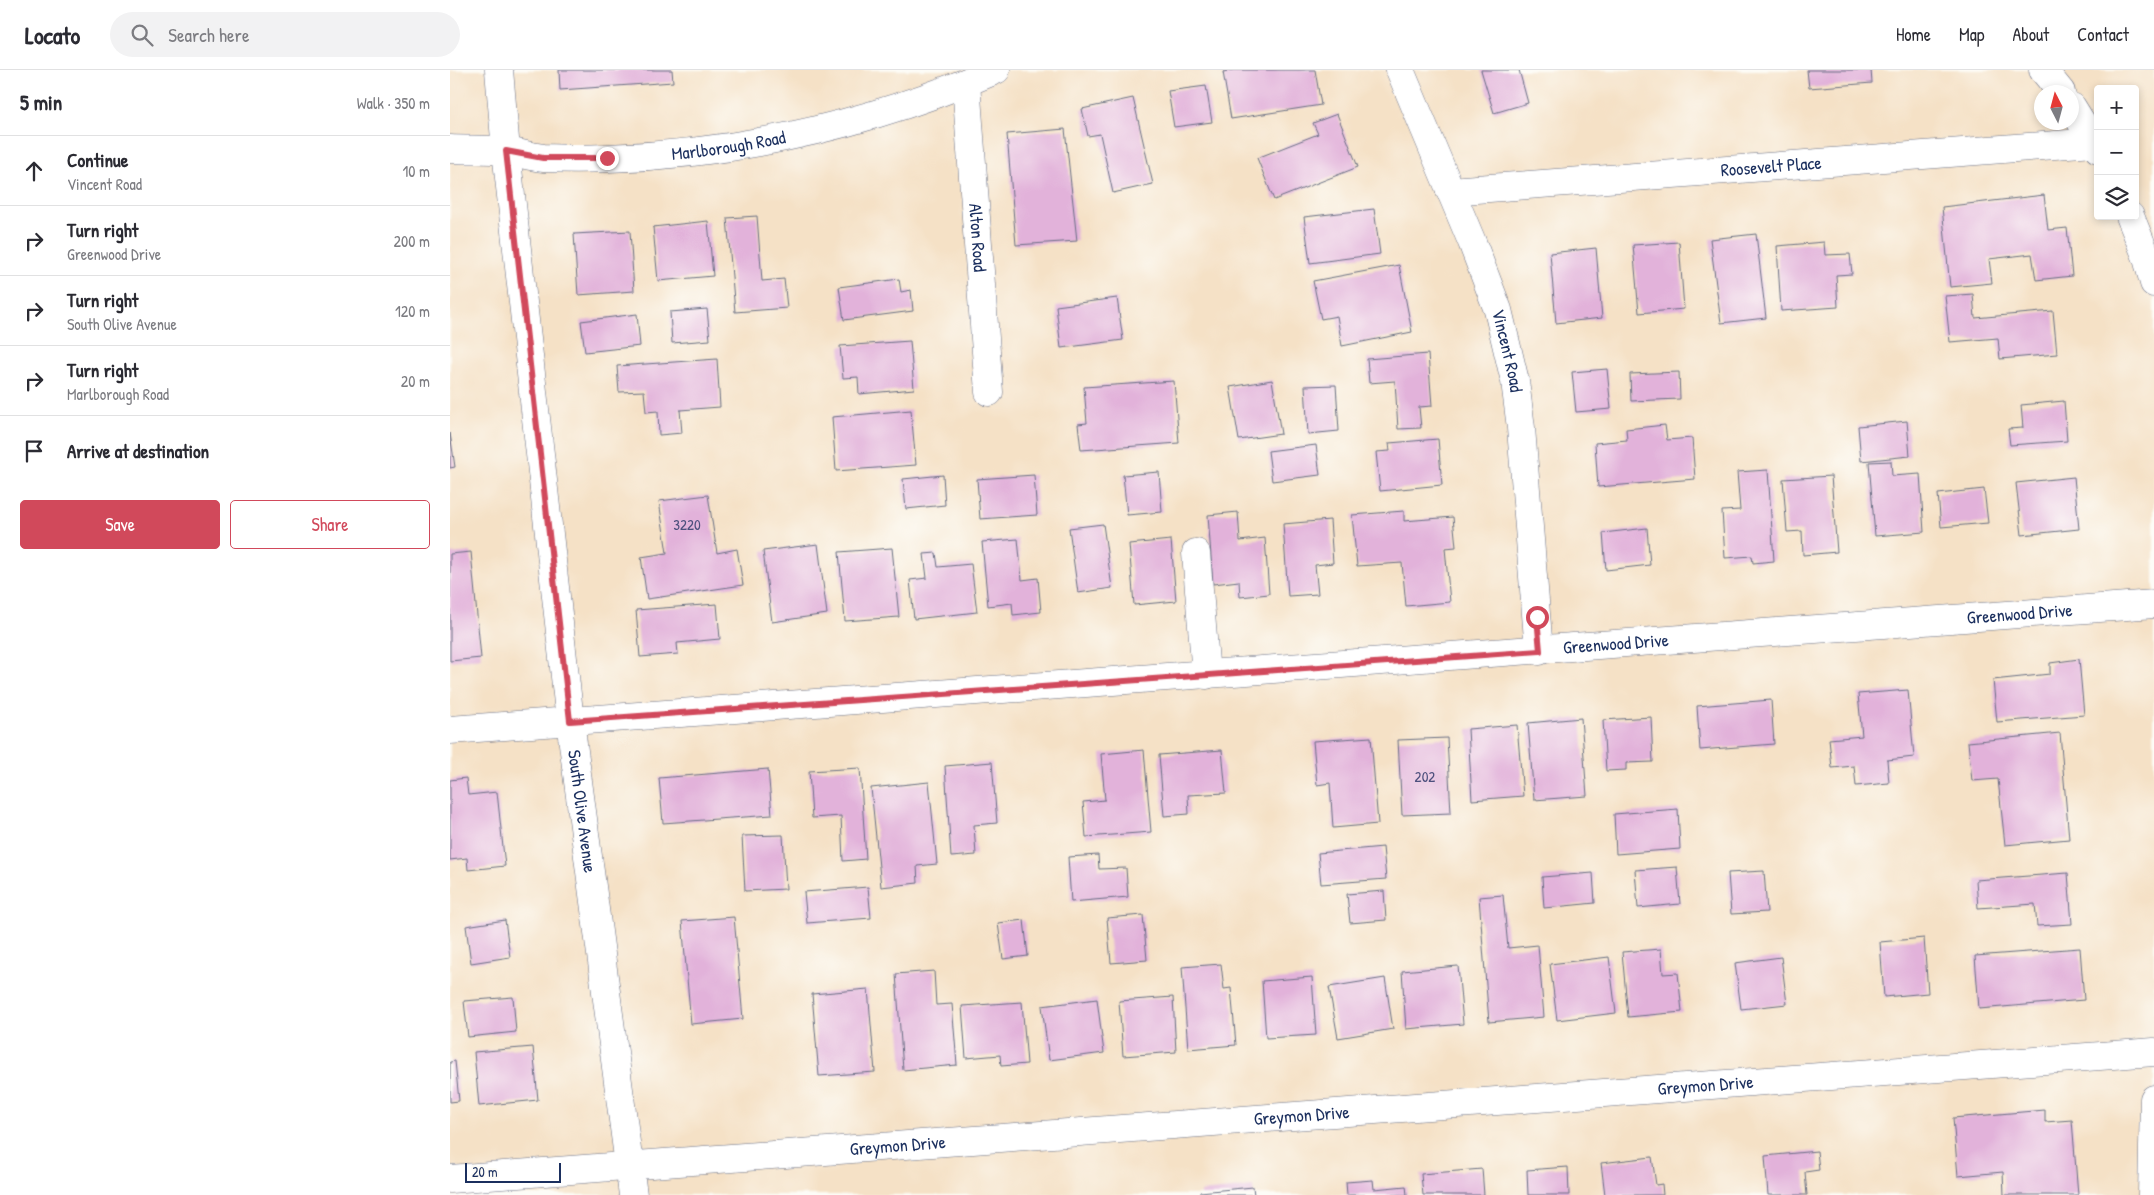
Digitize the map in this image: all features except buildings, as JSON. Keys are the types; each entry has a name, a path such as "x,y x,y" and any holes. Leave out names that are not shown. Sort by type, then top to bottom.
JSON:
{"street":[{"name":"South Olive Avenue","path":"499,70 506,151 570,721 633,1195"},
{"name":"Marlborough Road","path":"450,149 506,151 543,158 607,158 692,153 781,139 868,117 966,83 996,70"},
{"name":"Vincent Road","path":"1400,70 1472,242 1498,310 1515,381 1521,428 1540,651"},
{"path":"2043,70 2055,85"},
{"name":"Alton Road","path":"966,83 989,392"},
{"path":"2079,118 2094,142"},
{"name":"Roosevelt Place","path":"1450,191 2094,145"},
{"path":"2132,220 2147,258 2154,282"},
{"path":"1196,553 1206,675"},
{"name":"Greenwood Drive","path":"450,730 1540,651 2154,604"},
{"name":"Greymon Drive","path":"450,1179 2154,1052"},
{"path":"2152,1195 2154,1099"}],"route":[{"path":"607,158 543,158 506,151 570,721 1540,651 1537,617"}]}
